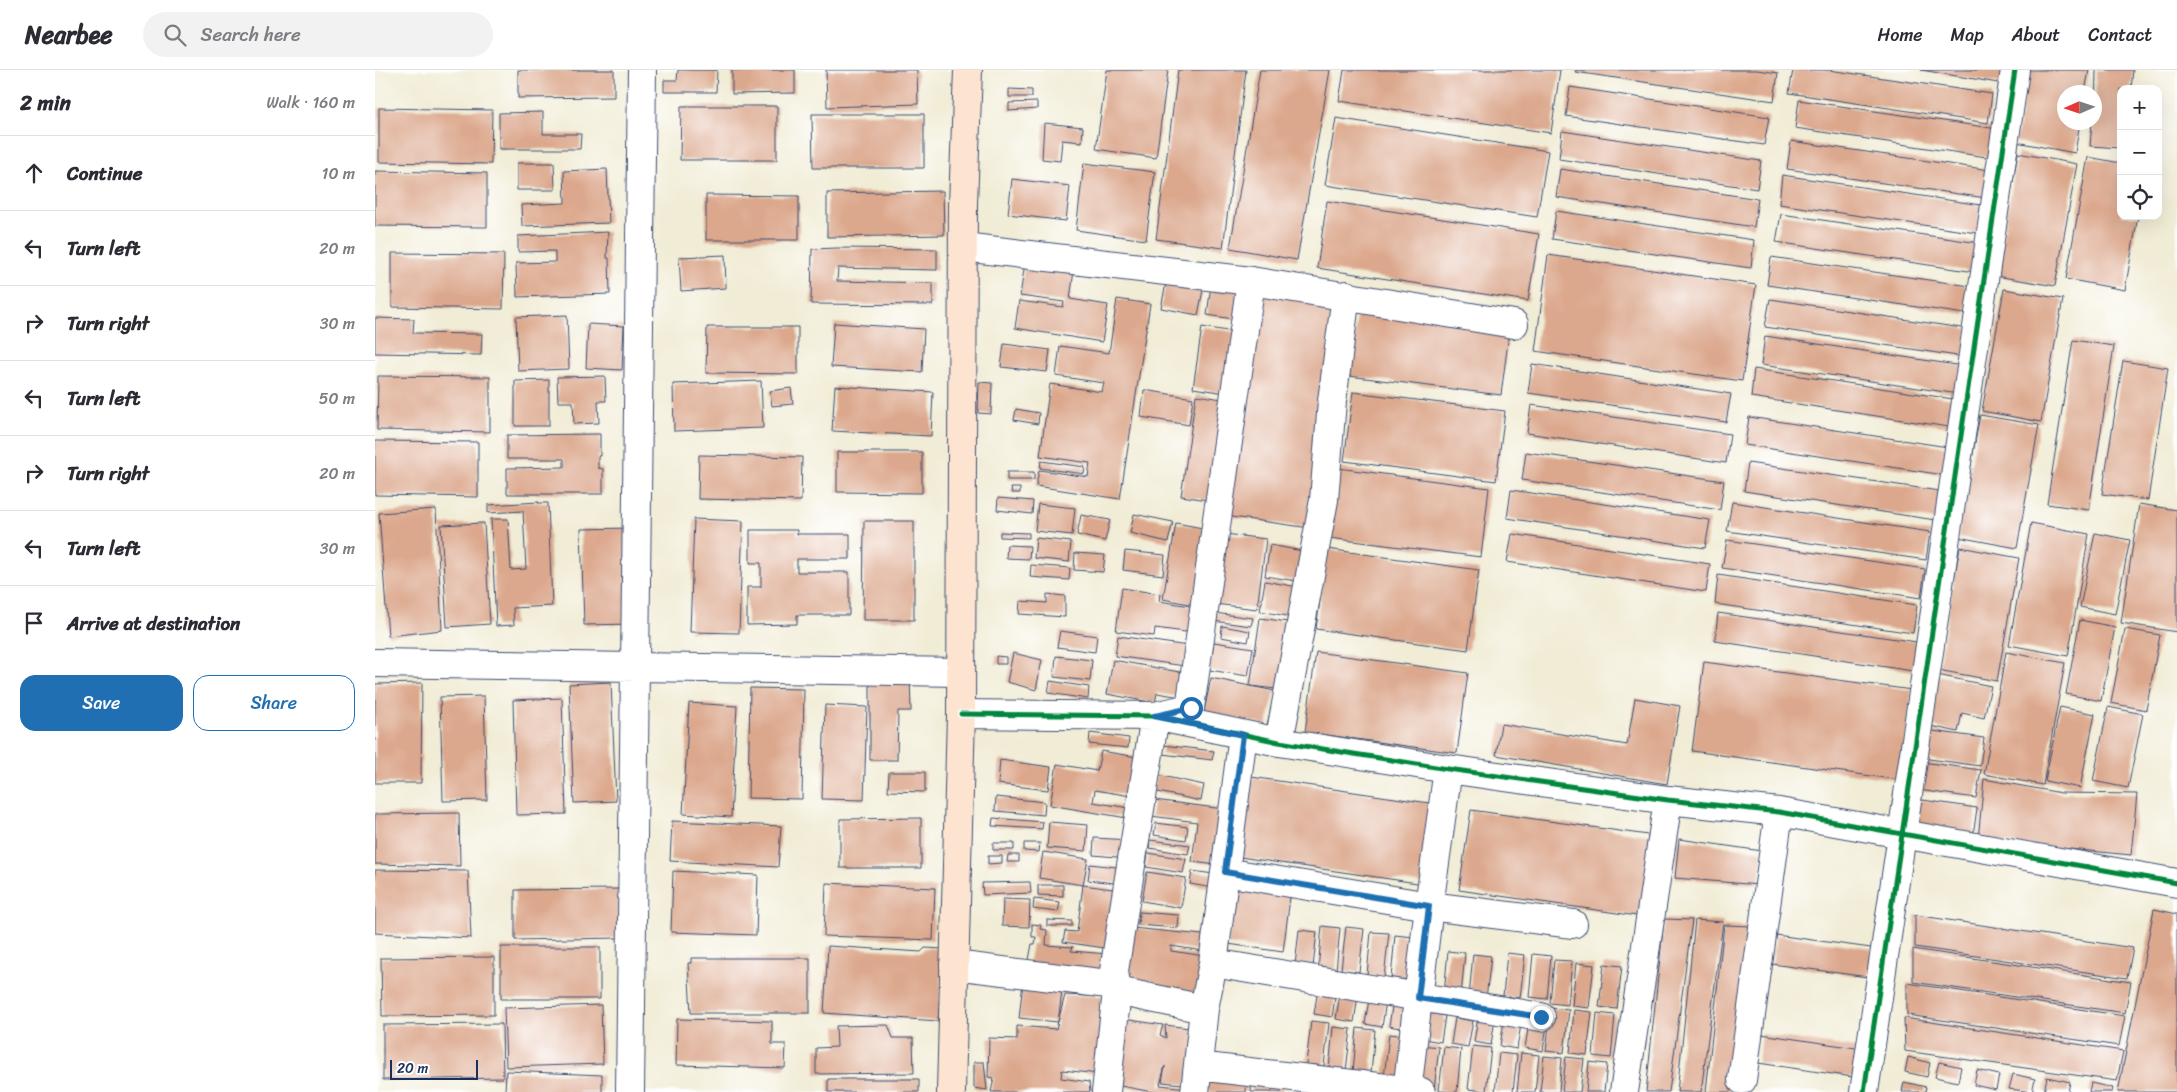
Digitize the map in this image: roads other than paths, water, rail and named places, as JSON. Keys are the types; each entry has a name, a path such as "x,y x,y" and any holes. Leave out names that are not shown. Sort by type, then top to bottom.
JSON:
{"street":[{"path":"630,1092 642,70"},
{"path":"951,1092 961,714 963,247 968,70"},
{"path":"1864,1092 2015,70"},
{"path":"963,247 1251,281 1346,295 1514,324"},
{"path":"1155,716 1191,708 1251,281"},
{"path":"1279,742 1325,500 1332,401 1346,295"},
{"path":"375,663 960,672"},
{"path":"961,714 1155,716 1279,742 1448,769 1669,800 1779,812 2177,883"},
{"path":"1106,1092 1116,988 1114,971 1155,716"},
{"path":"1243,735 1213,963 1204,1009 1197,1079 1412,1091 1418,998 1448,769"},
{"path":"1624,1092 1669,800"},
{"path":"1742,1080 1779,812"},
{"path":"1225,872 1429,906 1573,924"},
{"path":"1213,963 1541,1017"},
{"path":"954,965 1116,988 1204,1009"}]}
